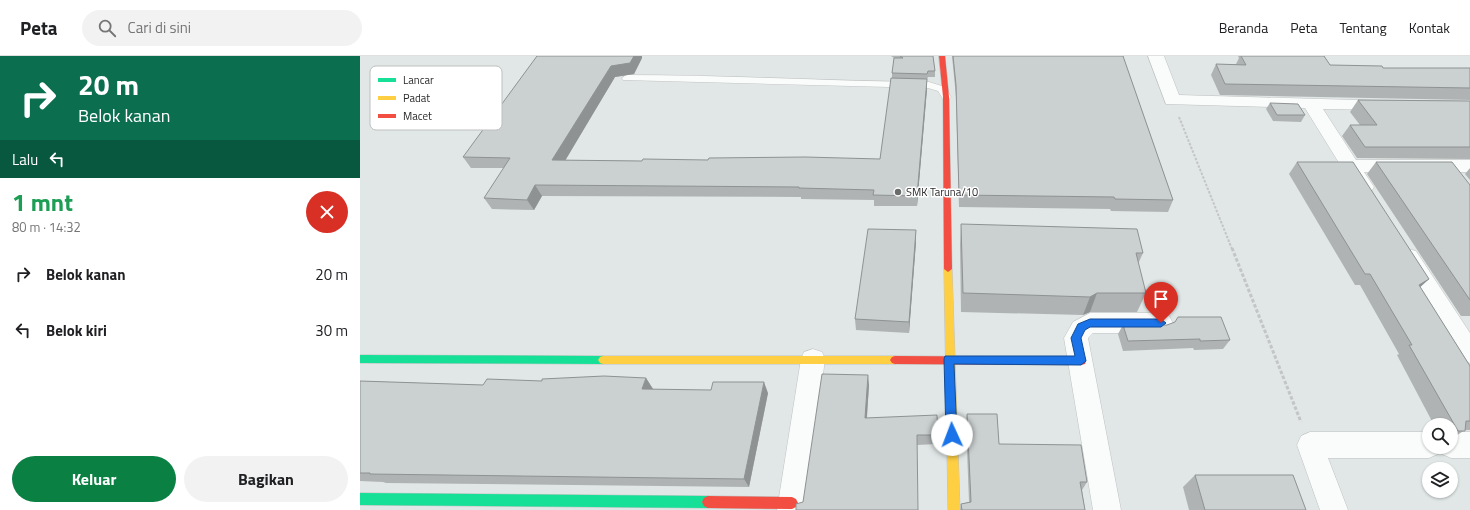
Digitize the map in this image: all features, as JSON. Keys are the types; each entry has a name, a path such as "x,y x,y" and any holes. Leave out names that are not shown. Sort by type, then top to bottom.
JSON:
{"street":[{"path":"942,56 946,97 949,359 954,510"},
{"path":"1156,56 1172,100 1399,105"},
{"path":"1311,104 1376,205"},
{"path":"1351,166 1470,166"},
{"path":"1447,166 1461,183"},
{"path":"1397,238 1462,330 1470,353"},
{"path":"1107,510 1076,338 1081,327 1090,323 1161,323"},
{"path":"360,359 949,359 1081,361"},
{"path":"360,498 792,507 813,359"},
{"path":"1334,510 1310,445 1422,445"},
{"path":"1458,445 1470,445"}],"lane":[{"path":"626,78 704,78 816,83 929,85 942,89 946,97"}],"path":[{"path":"1172,100 1310,445"}],"building":[{"path":"537,56 634,56 630,63 611,66 552,160 642,161 643,159 708,160 709,158 805,157 880,159 891,78 927,79 917,196 873,195 874,190 799,187 535,185 527,200 484,198 510,158 463,157 483,130 502,130 502,104"},
{"path":"900,56 933,56 935,71 928,71 927,74 892,73 894,58 903,58"},
{"path":"953,56 1123,56 1173,200 1115,199 1114,197 959,195 956,85"},
{"path":"1241,56 1324,56 1330,65 1382,66 1383,68 1470,68 1470,88 1225,84 1216,64 1246,65"},
{"path":"1358,100 1470,101 1470,147 1365,147 1350,125 1377,125"},
{"path":"1270,103 1298,104 1305,115 1277,115"},
{"path":"1297,162 1353,162 1429,279 1419,285 1470,366 1470,421 1466,421 1465,431 1458,431 1458,418 1451,418 1409,345 1412,345 1370,274 1365,274"},
{"path":"1376,162 1452,162 1470,185 1470,300"},
{"path":"961,224 1137,229 1143,253 1136,253 1146,293 1097,293 1090,297 963,293"},
{"path":"868,229 916,230 909,322 855,319"},
{"path":"1178,317 1221,317 1230,340 1200,341 1200,339 1128,341 1123,325 1167,325 1175,322"},
{"path":"822,374 868,375 865,418 937,415 938,435 917,435 918,510 796,510 796,504 803,502"},
{"path":"604,376 646,378 642,389 711,390 713,382 764,382 744,479 360,473 360,381 483,385 487,379 542,381 542,379"},
{"path":"967,414 997,414 999,444 1081,445 1087,482 1080,482 1085,510 962,510 961,504 971,502"},
{"path":"1195,475 1293,475 1306,510 1205,510"}],"traffic: fast":[{"path":"360,359 603,360"},
{"path":"360,499 708,502"}],"traffic: slow":[{"path":"948,269 954,510"},
{"path":"603,360 895,360"}],"traffic: jam":[{"path":"942,56 946,97 948,269"},
{"path":"895,360 1081,361"},
{"path":"708,502 792,503"}],"place":[{"name":"SMK Taruna/10","path":"898,192"}],"route":[{"path":"952,435 949,359 1081,361 1076,338 1081,327 1090,323 1161,323"}]}
